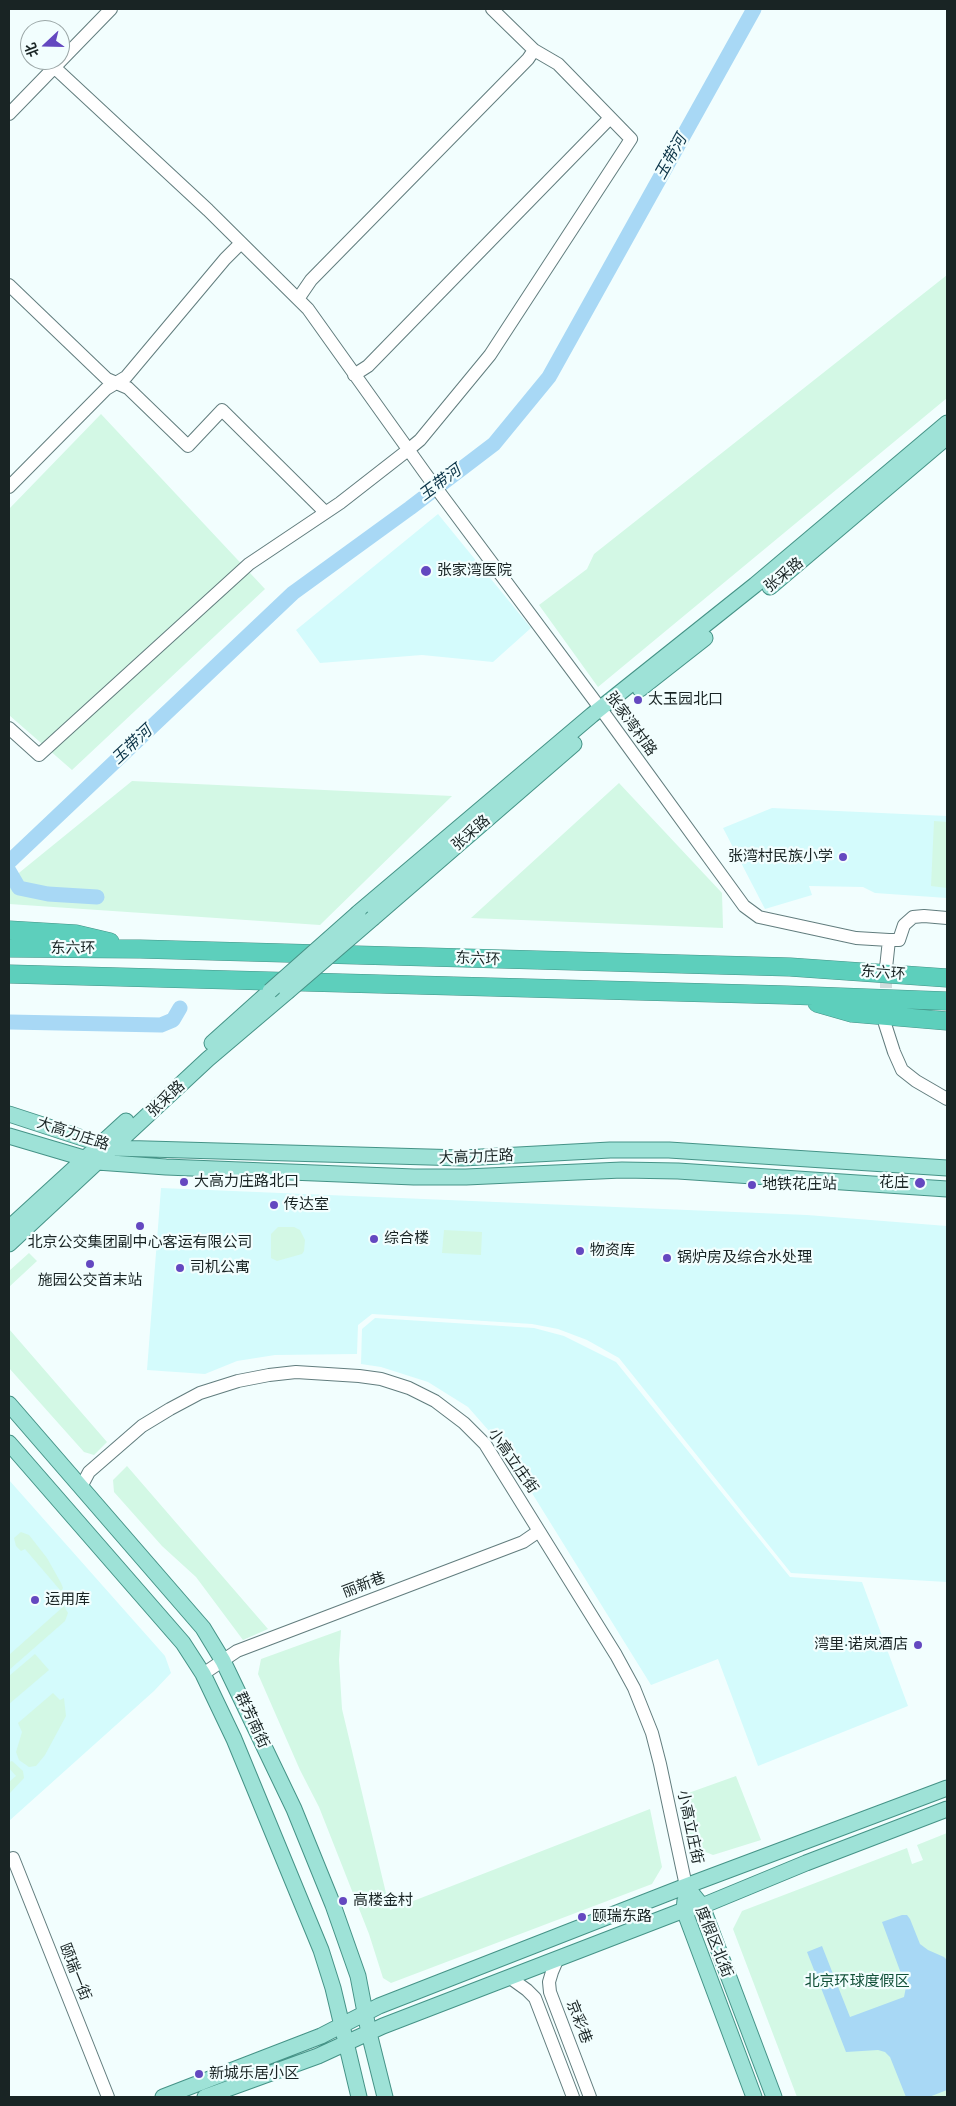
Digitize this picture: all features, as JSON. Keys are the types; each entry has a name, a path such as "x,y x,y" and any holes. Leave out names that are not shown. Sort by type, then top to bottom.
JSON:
{"highway":[{"path":"9,930 76,934 140,949"},
{"name":"东六环","path":"9,948 140,949 780,967 947,977"},
{"name":"东六环","path":"9,974 947,1001"},
{"path":"788,995 852,1013 947,1021"}],"main road":[{"name":"张采路","path":"9,1244 91,1161 270,991 358,913 763,579 947,423"},
{"name":"张采路","path":"107,1146 373,918 603,712 777,581 947,437"},
{"name":"大高力庄路","path":"9,1114 107,1146 463,1158 610,1150 669,1150 947,1168"},
{"name":"大高力庄路","path":"9,1136 91,1161 166,1168 414,1177 622,1170 668,1171 947,1188"},
{"path":"165,1148 158,1155 159,1160 166,1168"},
{"name":"张采路","path":"9,1228 91,1161"},
{"name":"群芳南街","path":"9,1404 203,1628 223,1661 301,1826 333,1905 355,1967 385,2097"},
{"name":"群芳南街","path":"9,1443 183,1643 203,1674 234,1739 321,1950 342,2025 359,2097"},
{"path":"163,2097 321,2036 379,2006 686,1886 947,1788"},
{"path":"205,2097 346,2044 509,1977 684,1910 702,1906 806,1863 947,1809"},
{"name":"度假区北街","path":"686,1886 702,1906 774,2097"},
{"name":"度假区北街","path":"686,1886 684,1910 754,2097"}],"street":[{"path":"70,51 111,9"},
{"path":"9,728 39,755 250,564 325,512 420,440 490,355 631,139 558,64 534,50 492,9"},
{"path":"298,299 311,280 528,59 534,50"},
{"path":"9,114 51,70"},
{"name":"张家湾村路","path":"57,70 241,243 308,309 424,473 603,712 744,906 759,917 856,938 889,940"},
{"path":"354,375 368,366 610,118"},
{"path":"9,487 106,389 126,377 225,259 241,243"},
{"path":"9,285 107,378 128,388 188,446 222,410 325,512"},
{"path":"886,968 889,940 899,940 904,925 913,917 947,918"},
{"path":"886,1024 894,1052 902,1070 916,1081 947,1099"},
{"name":"小高立庄街","path":"82,1487 89,1472 142,1426 200,1393 238,1381 296,1372 334,1374 380,1379 409,1388 436,1401 464,1423 485,1444 616,1654 634,1688 652,1733 686,1886"},
{"name":"丽新巷","path":"203,1674 242,1648 523,1542 539,1530"},
{"name":"颐瑞一街","path":"13,1858 108,2097"},
{"name":"京彩巷","path":"558,1958 549,1982 550,1992 590,2097"},
{"path":"509,1977 535,1998 573,2097"}],"shaded area":[{"name":"张家湾医院","path":"438,514 531,628 493,662 422,655 320,663 296,630"},
{"name":"张湾村民族小学","path":"772,808 947,816 947,898 875,893 863,887 809,886 812,895 765,909 723,828"},
{"path":"161,1188 807,1215 947,1226 947,1582 791,1573 619,1358 587,1340 558,1329 532,1324 372,1314 358,1325 357,1354 275,1355 237,1361 205,1374 147,1370"},
{"path":"375,1318 534,1328 564,1336 616,1362 790,1577 862,1582 908,1706 758,1766 718,1659 651,1685 504,1448 468,1407 428,1382 381,1367 361,1364 362,1329"},
{"path":"9,1480 165,1656 171,1673 154,1691 9,1821"},
{"path":"907,1915 910,1919 920,1944 947,1960 947,2090 929,2097 906,2097 890,2057 885,2052 878,2050 846,2052 807,1952 822,1946 850,2017 904,1997 906,1987 882,1922"}],"green space":[{"path":"947,275 947,398 598,687 539,605 587,569 594,554"},
{"path":"101,414 265,589 72,770 9,715 9,509"},
{"path":"132,781 452,796 320,925 9,904 9,881"},
{"path":"619,783 722,893 723,928 471,918"},
{"path":"934,821 947,822 947,888 931,886"},
{"path":"278,1227 294,1227 300,1230 305,1240 302,1254 277,1261 271,1258 271,1234"},
{"path":"444,1230 482,1232 481,1255 442,1253"},
{"path":"29,1253 37,1261 9,1287 9,1271"},
{"path":"9,1329 107,1442 94,1455 84,1452 9,1368"},
{"path":"127,1466 268,1629 243,1640 196,1577 162,1546 114,1492 113,1480"},
{"path":"21,1532 29,1535 47,1558 61,1583 63,1588 61,1592 58,1592 60,1590 25,1549 21,1551 16,1546 14,1538"},
{"path":"64,1606 68,1613 65,1621 9,1670 9,1655"},
{"path":"341,1630 339,1660 342,1709 390,1910 650,1809 662,1867 652,1884 391,1983 383,1978 369,1934 319,1807 300,1770 258,1674 261,1659"},
{"path":"35,1654 49,1670 9,1704 9,1676"},
{"path":"53,1693 60,1700 64,1698 66,1716 45,1755 36,1766 29,1767 19,1760 16,1752 22,1732 18,1723"},
{"path":"12,1761 23,1771 24,1778 9,1794 9,1782 16,1776 9,1768 9,1762"},
{"path":"736,1776 761,1840 713,1855 691,1846 680,1796"},
{"name":"北京环球度假区","path":"947,1833 947,2097 797,2097 733,1929 742,1911 907,1848 912,1864 923,1860 917,1845"}],"waterway":[{"name":"玉带河","path":"9,862 293,593 494,444 549,377 754,9"},
{"name":"玉带河","path":"9,871 19,888 48,894 97,897"},
{"name":"玉带河","path":"9,1022 161,1025 173,1020 180,1008"}],"tunnel":[{"path":"886,968 886,1006"}],"place":[{"name":"张家湾医院","path":"426,571"},
{"name":"太玉园北口","path":"638,700"},
{"name":"张湾村民族小学","path":"843,857"},
{"name":"大高力庄路北口","path":"184,1182"},
{"name":"花庄","path":"920,1183"},
{"name":"地铁花庄站","path":"752,1185"},
{"name":"传达室","path":"274,1205"},
{"name":"北京公交集团副中心客运有限公司","path":"140,1226"},
{"name":"综合楼","path":"374,1239"},
{"name":"物资库","path":"580,1251"},
{"name":"锅炉房及综合水处理","path":"667,1258"},
{"name":"施园公交首末站","path":"90,1264"},
{"name":"司机公寓","path":"180,1268"},
{"name":"运用库","path":"35,1600"},
{"name":"湾里·诺岚酒店","path":"918,1645"},
{"name":"高楼金村","path":"343,1901"},
{"name":"颐瑞东路","path":"582,1917"},
{"name":"新城乐居小区","path":"199,2074"}]}
